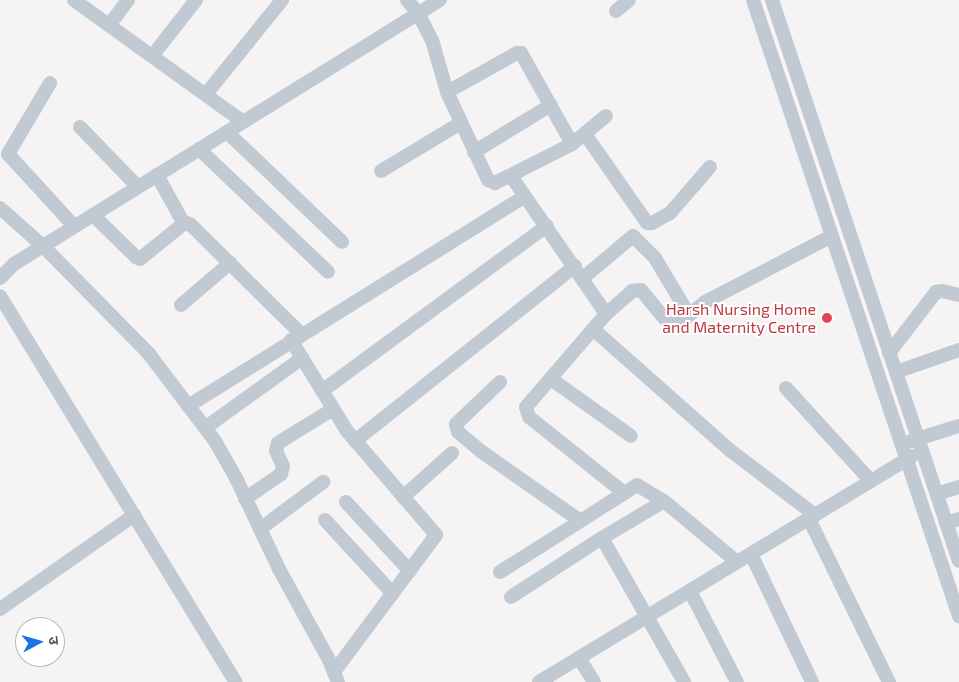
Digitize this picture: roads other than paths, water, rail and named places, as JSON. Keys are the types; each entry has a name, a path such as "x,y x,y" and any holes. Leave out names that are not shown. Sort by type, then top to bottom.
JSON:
{"street":[{"path":"74,0 244,122"},
{"path":"110,24 128,0"},
{"path":"153,55 196,0"},
{"path":"206,94 282,0"},
{"path":"406,0 418,13 434,46 447,92 474,152 491,182 507,177 572,144 606,116"},
{"path":"3,270 440,0"},
{"path":"616,11 629,0"},
{"path":"959,561 953,521 937,494 771,0 754,5 959,616"},
{"path":"447,92 517,53 521,53 552,105 572,144"},
{"path":"50,83 8,154 74,226"},
{"path":"474,152 552,105"},
{"path":"381,170 461,124"},
{"path":"80,127 138,187"},
{"path":"227,132 342,242"},
{"path":"585,134 647,223 652,224 670,213 710,167"},
{"path":"199,149 328,272"},
{"path":"157,175 184,224"},
{"path":"507,177 513,179 547,226 606,314"},
{"path":"188,406 525,196"},
{"path":"0,208 43,246 148,354 205,428 223,455 336,677 436,535 355,441 302,358 296,337 230,263 191,225 184,224 140,259 93,215"},
{"path":"322,391 547,226"},
{"path":"583,278 633,236 655,258 689,315"},
{"path":"623,492 529,417 526,407 606,314 632,291 638,289 670,324 678,324 705,302 832,236"},
{"path":"840,260 856,254"},
{"path":"181,305 230,263"},
{"path":"355,441 575,266"},
{"path":"889,352 936,292 942,291 959,296"},
{"path":"0,296 236,682"},
{"path":"593,329 731,450 812,517 889,682"},
{"path":"896,372 959,350"},
{"path":"205,428 302,358"},
{"path":"551,379 631,436"},
{"path":"500,382 456,424 458,432 482,452 579,520"},
{"path":"786,388 871,481"},
{"path":"246,499 281,474 283,466 276,450 278,443 334,409"},
{"path":"539,682 906,460 920,445 959,426"},
{"path":"901,445 920,445"},
{"path":"403,498 452,453"},
{"path":"260,528 323,482"},
{"path":"500,572 636,485 664,501 737,562"},
{"path":"937,494 959,487"},
{"path":"511,597 602,538 664,501"},
{"path":"346,502 410,571"},
{"path":"0,609 134,515"},
{"path":"325,520 393,594"},
{"path":"602,538 684,682"},
{"path":"751,554 812,682"},
{"path":"690,591 737,682"},
{"path":"579,658 594,682"}],"place":[{"name":"Harsh Nursing Home and Maternity Centre","path":"827,318"}]}
